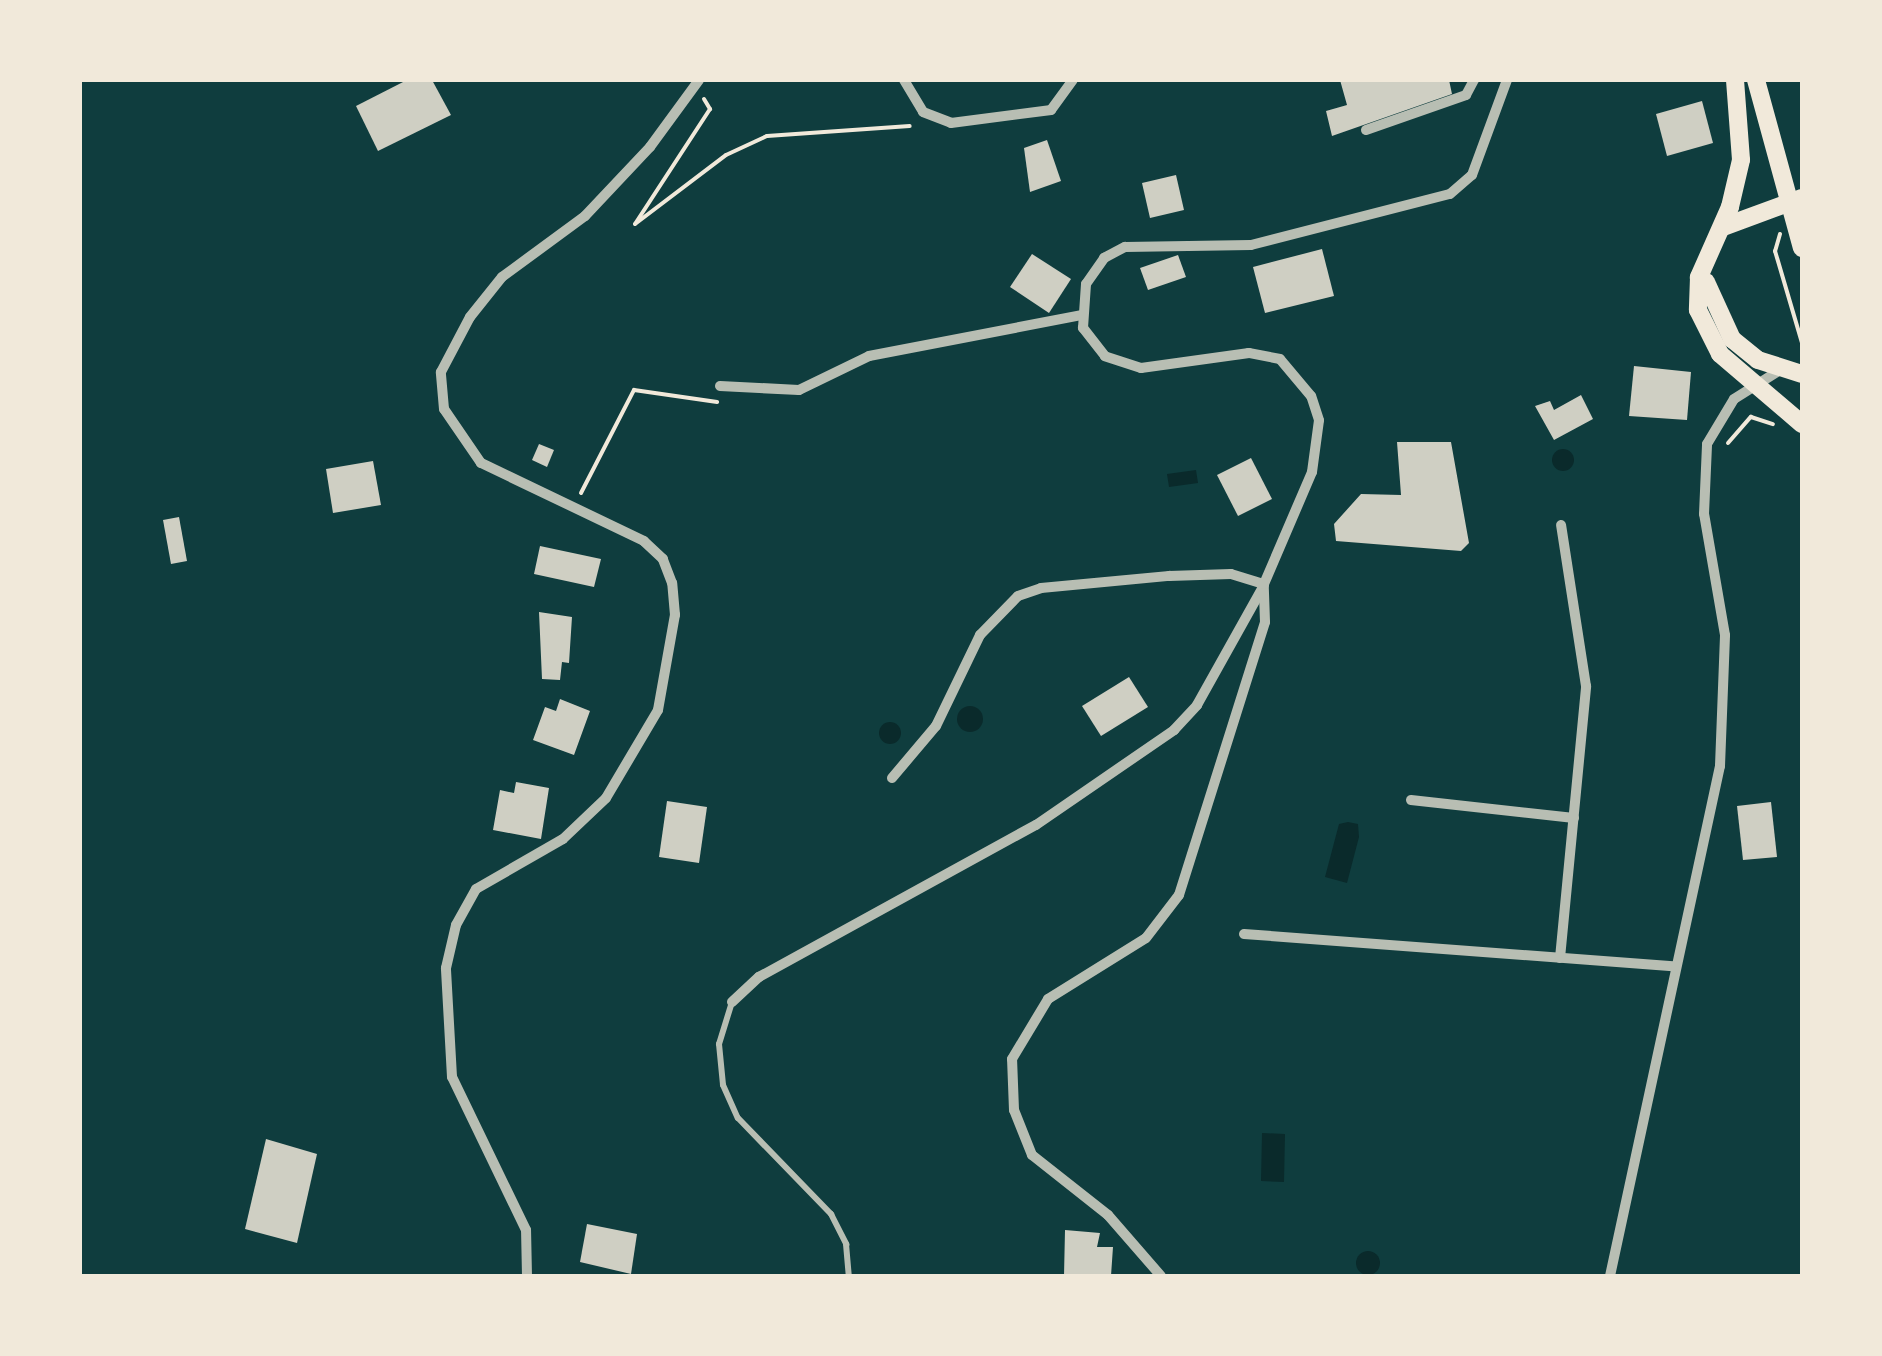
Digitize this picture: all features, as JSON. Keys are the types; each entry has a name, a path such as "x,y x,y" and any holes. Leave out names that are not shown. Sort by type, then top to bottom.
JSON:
{"main road":[{"path":"1734,80 1742,133 1736,188 1723,227 1704,261 1698,294 1703,326 1720,354 1802,424"},
{"path":"1756,80 1796,200 1796,228 1802,248"},
{"path":"1723,227 1796,200"},
{"path":"1704,261 1708,295 1722,326 1745,351 1780,370 1802,374"}],"street":[{"path":"904,80 923,112 951,123 1052,110 1073,80"},
{"path":"1366,130 1466,94 1474,80"},
{"path":"732,1002 759,977 1036,825 1174,730 1197,705 1264,584 1296,515 1319,437 1311,396 1296,373 1280,359 1250,353 1166,366 1122,364 1091,344 1081,315 1093,270 1125,247 1251,245 1450,194 1472,175 1507,80"},
{"path":"528,1276 526,1230 452,1076 446,968 456,925 476,889 563,840 606,798 658,710 675,615 662,559 632,533 482,463 444,409 441,372 470,318 502,277 585,216 697,83"},
{"path":"720,386 798,390 869,356 1081,315"},
{"path":"1610,1276 1673,966 1713,799 1727,698 1704,462 1722,412 1780,370"},
{"path":"1560,958 1586,686 1561,525"},
{"path":"892,778 936,726 980,636 1018,596 1040,588 1168,576 1231,574 1264,584"},
{"path":"1161,1276 1108,1216 1032,1155 1014,1110 1012,1059 1048,999 1126,952 1170,913 1190,868 1266,622 1264,584"},
{"path":"1411,800 1574,818"},
{"path":"1244,934 1673,966"}],"lane":[{"path":"732,1002 719,1044 724,1085 738,1118 830,1214 846,1244 849,1276"}],"path":[{"path":"697,83 710,109 635,224 726,156 767,136 910,126"},
{"path":"1796,228 1781,234 1774,246 1802,343"},
{"path":"574,506 634,390 720,402"}],"water":[{"path":"1563,449 1571,452 1571,468 1563,471 1555,468 1552,460 1555,452"},
{"path":"1196,470 1198,483 1169,487 1167,474"},
{"path":"970,706 979,710 983,719 979,728 970,732 961,728 957,719 961,710"},
{"path":"890,722 898,725 898,741 890,744 882,741 879,733 882,725"},
{"path":"1339,824 1358,824 1359,837 1347,883 1325,877"},
{"path":"1262,1133 1285,1134 1284,1182 1261,1181"},
{"path":"1368,1251 1377,1254 1377,1272 1368,1275 1359,1272 1356,1263 1359,1254"}],"building":[{"path":"407,80 432,80 451,115 378,151 356,106"},
{"path":"1340,80 1449,80 1452,94 1332,136 1326,111 1347,105"},
{"path":"1702,101 1713,143 1667,156 1656,114"},
{"path":"1047,140 1061,181 1030,192 1024,148"},
{"path":"1176,175 1184,210 1150,218 1142,183"},
{"path":"1322,249 1334,296 1265,313 1253,267"},
{"path":"1032,254 1071,279 1049,313 1010,287"},
{"path":"1178,255 1186,277 1148,290 1140,268"},
{"path":"1634,366 1691,372 1687,420 1629,416"},
{"path":"1581,395 1593,419 1554,440 1535,406 1550,401 1554,410"},
{"path":"1397,442 1451,442 1469,543 1461,551 1336,541 1334,524 1361,494 1401,495"},
{"path":"539,444 554,450 547,467 532,460"},
{"path":"1251,458 1272,499 1238,516 1217,475"},
{"path":"373,461 381,505 333,513 326,469"},
{"path":"179,517 187,561 171,564 163,520"},
{"path":"540,546 601,559 594,587 534,574"},
{"path":"539,612 572,617 569,663 562,662 560,680 542,679"},
{"path":"1129,677 1148,707 1101,736 1082,706"},
{"path":"560,699 590,711 574,755 533,740 545,707 556,711"},
{"path":"516,782 549,788 541,839 493,830 500,790 514,793"},
{"path":"667,801 707,807 699,863 659,857"},
{"path":"1771,802 1777,857 1743,860 1737,806"},
{"path":"266,1139 317,1154 297,1243 245,1229"},
{"path":"587,1224 637,1234 631,1274 580,1262"},
{"path":"1065,1230 1100,1233 1097,1247 1113,1247 1111,1276 1064,1276"}]}
